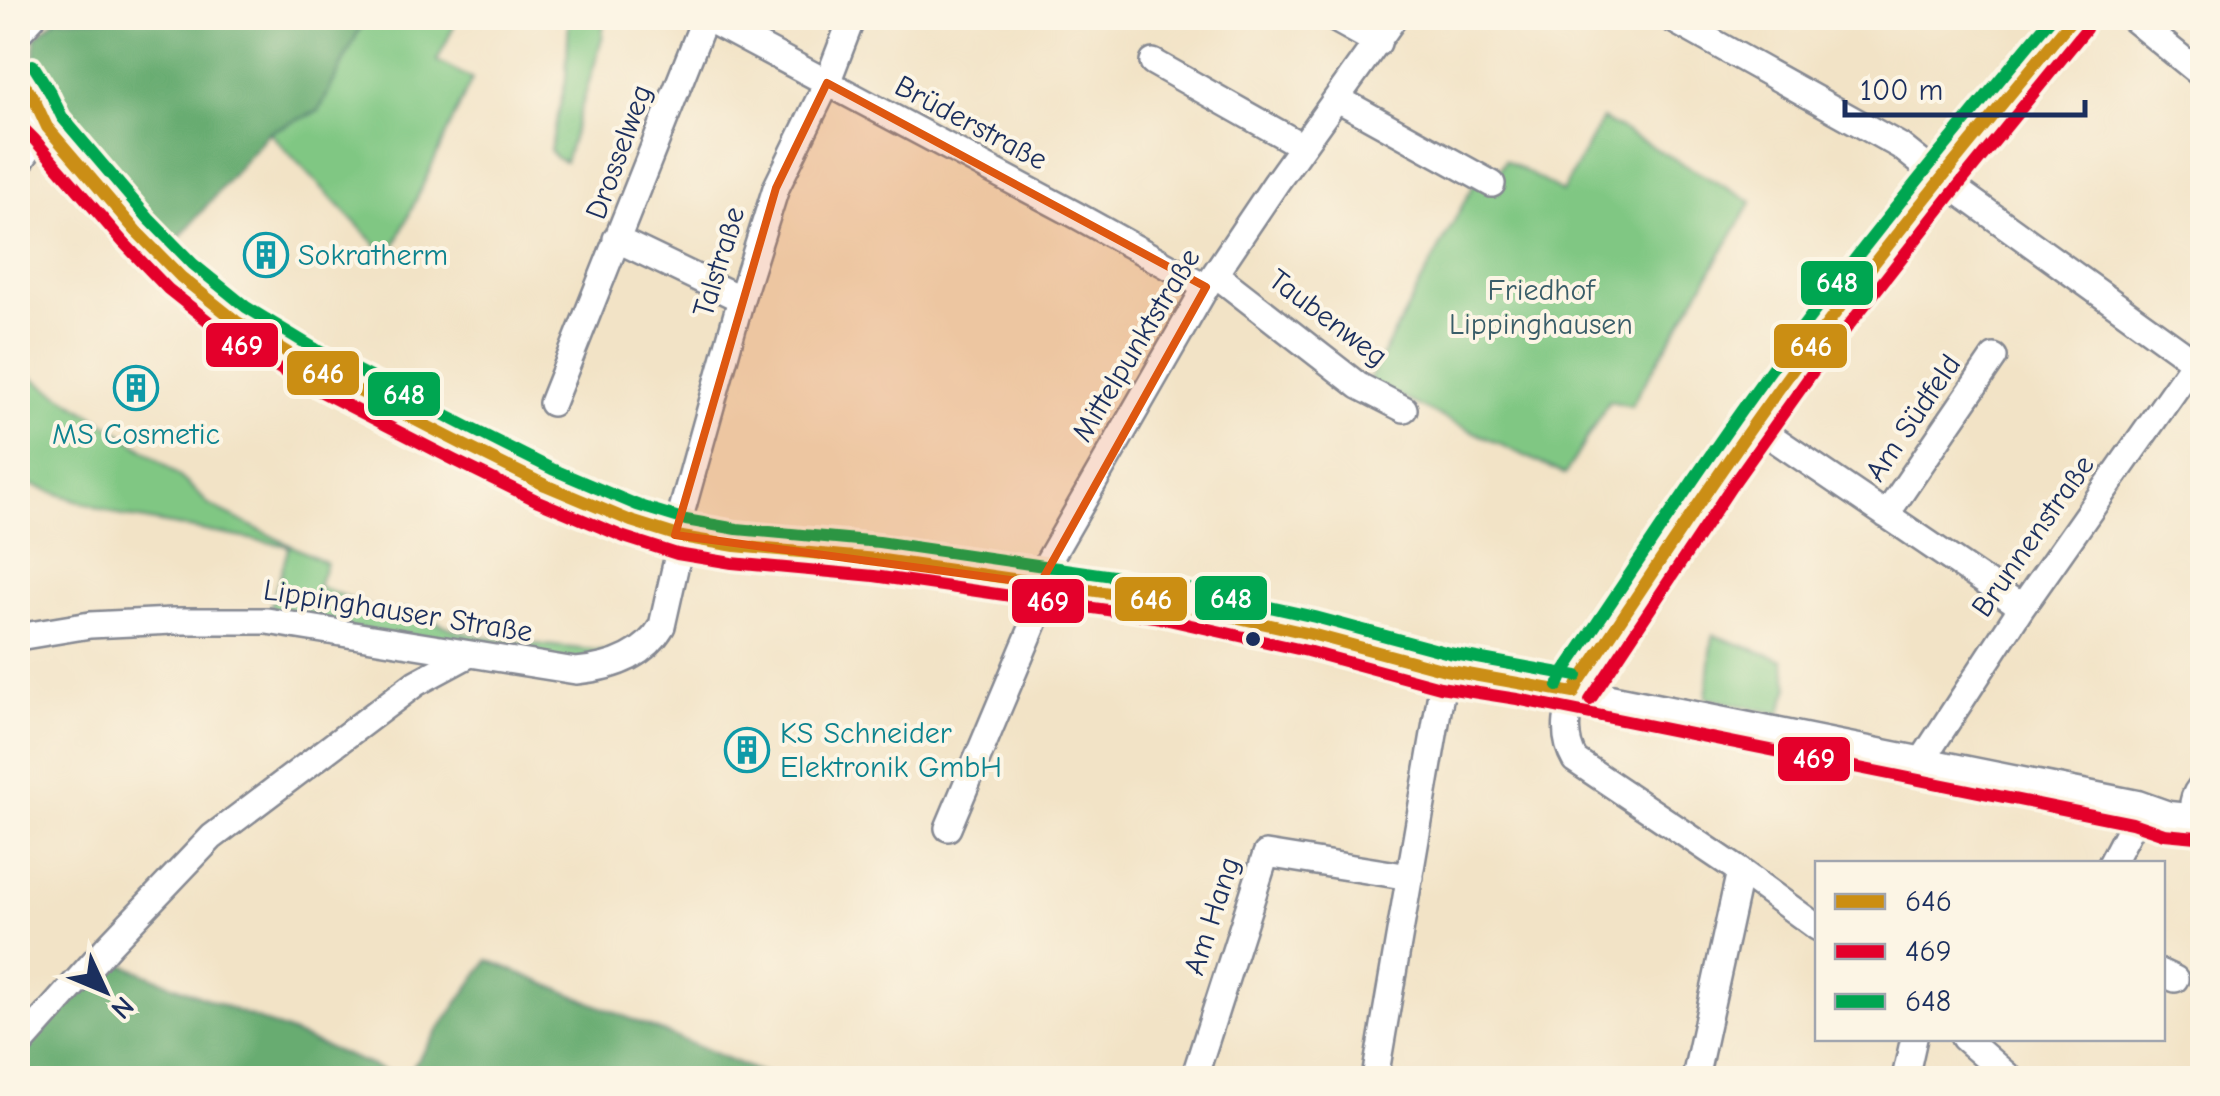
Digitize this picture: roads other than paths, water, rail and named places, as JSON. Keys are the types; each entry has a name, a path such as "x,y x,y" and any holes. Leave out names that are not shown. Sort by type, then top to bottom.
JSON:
{"main road":[{"path":"18,74 47,127"},
{"path":"18,100 47,127 181,277 236,321 308,365 545,485 631,521 678,536 735,546 876,559 1158,600 1311,634 1444,670 2137,806 2200,808"}],"street":[{"path":"18,33 32,18"},
{"name":"Brüderstraße","path":"706,18 1076,215 1211,280"},
{"name":"Drosselweg","path":"706,18 616,240 741,299"},
{"name":"Talstraße","path":"678,536 741,299 776,188 827,83 852,18"},
{"path":"1333,18 1378,43"},
{"name":"Mittelpunktstraße","path":"948,828 1038,614 1042,584 1054,550 1211,280 1394,18"},
{"path":"1670,18 1900,146 2200,360"},
{"path":"1815,926 1740,870 1575,760 1566,735 1568,706 1589,667 1803,357 1940,178 2073,18"},
{"path":"2132,18 2202,75"},
{"path":"1152,62 1302,146"},
{"path":"1338,99 1492,184"},
{"path":"18,165 47,127"},
{"path":"552,403 616,240"},
{"name":"Taubenweg","path":"1211,280 1359,386 1404,409"},
{"name":"Am Südfeld","path":"1886,516 1994,356"},
{"name":"Brunnenstraße","path":"1921,762 2022,607 2200,360"},
{"name":"Am Südfeld","path":"1754,425 2022,607"},
{"name":"Lippinghauser Straße","path":"18,637 90,625 268,620 468,655 576,671 598,669 639,652 656,637 662,626 678,536"},
{"path":"416,646 423,665 416,683"},
{"path":"18,1048 212,837 416,683 468,655"},
{"path":"1375,1078 1444,670"},
{"path":"2112,861 2133,822 2137,806"},
{"name":"Am Hang","path":"1194,1078 1266,854 1410,877"},
{"path":"1695,1078 1740,870"},
{"path":"1905,1078 1913,1041"},
{"path":"1967,1041 2010,1078"}],"place":[{"name":"Sokratherm","path":"266,255"},
{"name":"MS Cosmetic","path":"136,388"},
{"name":"KS Schneider Elektronik GmbH","path":"747,750"}],"park label":[{"name":"Friedhof Lippinghausen","path":"1541,307"}]}
